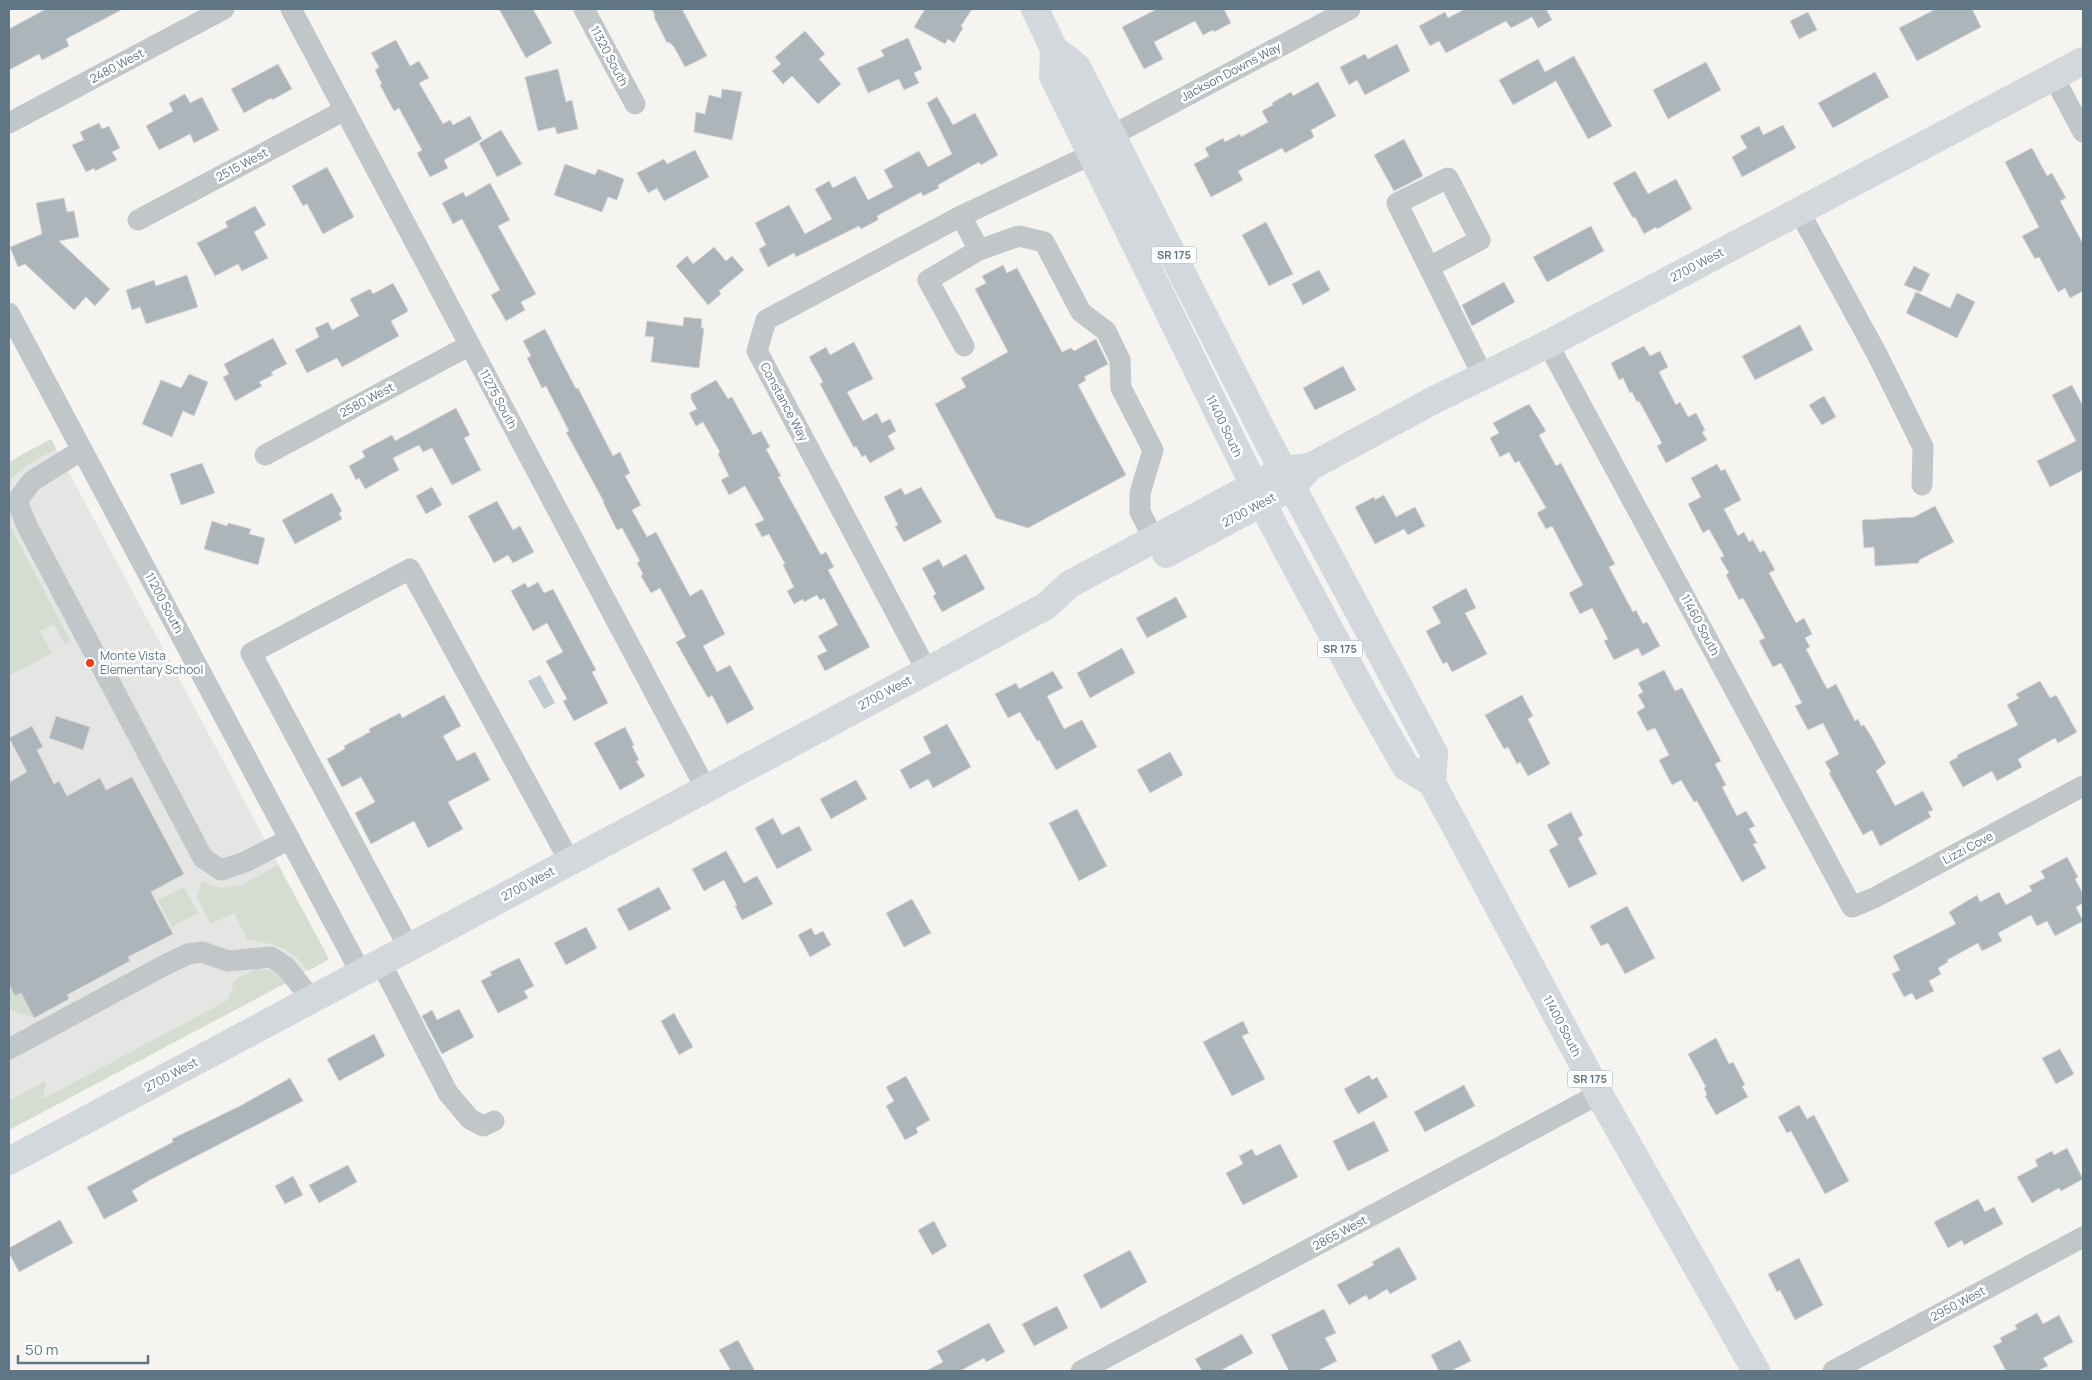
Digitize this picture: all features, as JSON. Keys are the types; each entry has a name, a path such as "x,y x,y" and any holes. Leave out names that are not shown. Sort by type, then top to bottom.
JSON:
{"main road":[{"name":"11400 South","path":"1035,9 1054,49 1077,67 1295,474 1434,753 1432,783"},
{"name":"11400 South","path":"1054,49 1053,76 1257,494 1362,690 1406,767 1432,783 1598,1094 1756,1371"},
{"name":"2700 West","path":"1046,606 1075,602 1257,494 1432,401 1548,344 2083,61"},
{"name":"2700 West","path":"9,1161 927,671 1046,606 1070,584 1154,539 1257,494"}],"street":[{"name":"2480 West","path":"9,123 224,9"},
{"name":"11275 South","path":"291,9 706,789"},
{"name":"11320 South","path":"584,9 635,104"},
{"name":"Jackson Downs Way","path":"1113,135 1350,9"},
{"path":"2053,76 2083,132"},
{"name":"2515 West","path":"138,220 345,110"},
{"name":"Constance Way","path":"927,671 757,351 766,320 961,216 1090,155"},
{"path":"1799,211 1878,356 1923,447 1922,485"},
{"path":"961,216 979,250"},
{"path":"964,346 928,280 979,250 1019,236 1044,242 1081,312 1106,331 1120,360 1121,388 1152,450 1140,493 1140,512 1154,539"},
{"path":"1429,266 1484,377"},
{"name":"11200 South","path":"9,314 290,839 448,1093 470,1119 482,1126 494,1121"},
{"name":"11460 South","path":"1548,344 1852,906"},
{"name":"2580 West","path":"265,455 470,345"},
{"path":"82,450 32,481 17,501 27,526 203,858 221,870 246,862 290,839"},
{"path":"409,948 251,653 410,570 570,862"},
{"name":"Lizzi Cove","path":"1852,906 1874,898 2083,786"},
{"path":"9,1049 188,954 202,952 228,961 271,958 286,967 312,1000"},
{"name":"2865 West","path":"1080,1371 1598,1094"},
{"name":"2950 West","path":"1833,1371 2083,1238"}],"shaded area":[{"name":"Monte Vista Elementary School","path":"51,439 329,959 9,1130 9,462"},
{"path":"51,439 56,449 27,465 9,480 9,462"},
{"path":"9,524 71,642 65,645 54,624 40,631 52,653 9,676"},
{"path":"540,675 555,703 544,709 528,681"},
{"path":"278,865 329,959 308,971 296,956 289,951 264,942 245,939 246,936 234,913 211,924 197,897 201,884 204,882 224,888 233,887 251,880"},
{"path":"184,887 198,913 172,927 158,900"},
{"path":"256,969 273,972 286,983 9,1130 9,1101 46,1081 43,1099 228,1000 235,980"},
{"path":"9,984 15,996 21,993 34,1018 9,1009"}],"building":[{"path":"46,9 123,9 66,39 69,46 42,60 39,54 9,70 9,29"},
{"path":"499,9 533,9 552,43 526,58"},
{"path":"652,9 682,9 707,56 685,67 674,47 669,42 667,43"},
{"path":"925,9 972,9 961,26 963,28 954,43 948,39 945,44 914,27"},
{"path":"1157,9 1224,9 1231,23 1214,32 1213,30 1203,35 1195,21 1154,42 1163,59 1144,69 1122,27"},
{"path":"1465,9 1546,9 1552,20 1538,28 1532,17 1511,28 1506,21 1446,53 1439,41 1430,46 1419,26 1445,12 1448,18"},
{"path":"1936,9 1972,9 1981,27 1917,61 1899,28"},
{"path":"1808,12 1817,30 1799,39 1790,21"},
{"path":"805,31 825,54 819,59 841,84 818,104 792,76 783,84 772,71 781,64 775,57"},
{"path":"908,38 922,69 914,73 919,83 904,90 899,79 868,93 857,68 884,56 881,50"},
{"path":"396,40 410,66 419,61 429,78 419,83 443,124 450,120 453,125 470,116 482,139 444,160 448,168 430,177 417,153 422,150 399,108 394,111 380,85 382,84 375,70 379,67 371,53"},
{"path":"1397,44 1410,71 1365,95 1357,80 1349,85 1340,67 1365,54 1368,59"},
{"path":"1574,56 1612,126 1588,139 1556,81 1513,105 1499,80 1538,59 1545,72"},
{"path":"1706,62 1721,90 1668,119 1653,90"},
{"path":"278,64 292,89 244,113 231,89"},
{"path":"558,69 566,102 572,100 578,129 557,134 555,127 538,131 525,77"},
{"path":"1875,72 1889,97 1833,128 1818,103"},
{"path":"1318,82 1336,116 1311,130 1314,137 1285,153 1282,148 1238,171 1243,180 1211,197 1194,164 1209,156 1205,148 1223,138 1225,142 1240,134 1241,137 1268,122 1262,111 1273,105 1272,103 1291,92 1293,96"},
{"path":"722,89 742,92 732,140 694,132 696,112 705,114 709,95 721,98"},
{"path":"185,94 190,103 202,97 219,130 194,143 190,134 159,150 146,126 173,111 169,103"},
{"path":"937,97 953,125 975,113 998,155 981,165 979,162 938,185 939,188 923,196 921,192 877,216 878,220 861,229 859,226 796,257 794,253 768,267 759,249 766,245 755,223 789,205 805,234 832,219 815,189 829,181 833,188 855,176 868,200 893,187 884,170 919,151 928,167 952,154 927,103"},
{"path":"99,123 102,129 109,126 120,148 112,152 117,160 95,171 94,168 86,172 72,145 84,140 80,132"},
{"path":"1783,125 1796,148 1742,177 1732,157 1747,148 1740,136 1759,126 1763,135"},
{"path":"501,130 522,164 497,177 479,143"},
{"path":"1404,139 1423,176 1394,191 1374,155"},
{"path":"2032,148 2047,176 2052,173 2066,198 2060,201 2083,244 2083,291 2070,298 2065,288 2058,292 2039,257 2035,259 2022,236 2039,227 2005,162"},
{"path":"695,150 709,177 664,201 657,188 648,193 637,173 664,159 667,164"},
{"path":"565,164 595,175 598,169 624,179 617,200 608,197 602,212 554,195"},
{"path":"327,167 354,217 323,234 307,204 303,206 292,186"},
{"path":"1635,171 1648,194 1676,179 1692,209 1657,229 1656,227 1644,234 1613,183"},
{"path":"490,183 510,220 498,226 536,294 521,302 525,310 506,321 491,295 500,290 462,219 453,224 442,203 463,192 466,197"},
{"path":"64,198 67,212 74,211 79,237 59,241 110,289 95,306 86,297 74,310 25,264 18,267 10,247 42,234 36,203"},
{"path":"255,206 266,225 254,232 268,258 242,271 238,264 215,276 197,243 228,227 225,222"},
{"path":"1266,222 1293,274 1269,286 1242,235"},
{"path":"1591,226 1604,251 1547,282 1533,257"},
{"path":"714,247 726,261 732,256 744,270 719,291 721,294 708,305 676,266 687,256 693,264"},
{"path":"1003,265 1007,273 1017,268 1062,352 1071,348 1074,351 1096,339 1108,364 1084,377 1086,380 1078,385 1126,475 1028,528 996,518 935,404 966,387 961,378 1008,352 975,289 986,283 982,276"},
{"path":"1914,266 1930,274 1921,292 1904,285"},
{"path":"1319,270 1330,290 1303,305 1292,284"},
{"path":"187,275 198,307 146,324 140,307 132,310 126,290 154,280 156,286"},
{"path":"1504,282 1515,302 1472,326 1462,305"},
{"path":"393,283 408,310 391,321 399,336 342,367 337,358 307,373 295,350 319,337 315,328 328,322 332,330 359,316 350,299 370,289 373,294"},
{"path":"1916,292 1950,308 1957,293 1975,302 1957,338 1906,313"},
{"path":"684,317 702,319 701,328 704,328 699,368 651,362 654,337 645,336 647,321 683,326"},
{"path":"1800,325 1813,350 1755,380 1742,356"},
{"path":"545,329 613,456 620,452 630,473 625,476 641,505 632,510 647,537 656,532 690,596 702,589 725,634 703,646 717,672 730,665 754,709 727,724 712,695 708,698 676,642 686,637 660,588 651,593 641,576 643,574 637,563 640,561 622,528 617,530 566,432 569,431 546,386 542,388 527,358 531,356 523,341"},
{"path":"273,338 287,364 271,372 273,375 259,382 262,386 235,401 223,377 229,374 224,364"},
{"path":"854,342 873,379 847,392 863,421 877,413 882,423 890,419 896,431 888,436 895,449 870,463 865,455 862,457 856,446 854,448 820,384 823,382 809,357 826,347 830,355"},
{"path":"1644,346 1650,356 1660,351 1668,367 1659,372 1676,405 1680,402 1688,417 1696,413 1705,430 1702,432 1707,440 1666,463 1657,446 1662,443 1639,401 1637,402 1632,392 1630,393 1623,378 1619,380 1611,363"},
{"path":"1343,366 1356,390 1315,410 1303,388"},
{"path":"189,374 208,382 194,416 183,411 172,437 142,424 161,380 181,388"},
{"path":"716,380 728,399 732,397 753,435 761,431 770,447 766,449 781,476 778,477 821,555 826,552 834,567 828,570 870,647 825,671 817,656 827,651 818,636 838,625 824,598 820,600 817,595 804,602 803,599 794,604 787,591 794,587 783,565 785,564 769,534 762,537 755,524 764,520 745,486 729,495 721,480 729,476 718,454 720,452 703,422 696,426 689,413 697,409 691,399 691,394"},
{"path":"2072,385 2083,406 2083,470 2050,487 2037,461 2076,441 2052,395"},
{"path":"1824,396 1836,417 1822,425 1809,405"},
{"path":"1529,404 1546,431 1539,435 1556,466 1561,463 1615,564 1609,567 1628,603 1633,612 1636,610 1643,624 1647,622 1660,646 1642,656 1638,648 1614,660 1604,641 1608,639 1592,608 1580,614 1569,593 1583,585 1552,526 1546,529 1537,513 1546,508 1519,461 1515,463 1509,452 1500,457 1490,438 1499,433 1493,423"},
{"path":"456,408 470,435 464,438 481,470 452,485 432,448 423,452 419,445 393,458 399,470 365,489 359,478 356,480 349,466 365,457 362,451 392,435 395,441"},
{"path":"202,463 215,493 181,505 170,474"},
{"path":"1717,464 1721,471 1725,469 1741,500 1724,509 1738,536 1744,532 1749,542 1753,540 1760,553 1764,550 1775,570 1769,573 1796,623 1804,618 1812,634 1805,638 1810,647 1806,649 1827,689 1836,684 1855,721 1858,719 1861,726 1864,725 1871,736 1886,763 1876,771 1895,806 1923,791 1933,810 1928,812 1931,817 1880,846 1872,830 1863,835 1829,773 1831,772 1825,762 1839,754 1823,723 1808,730 1795,706 1802,703 1781,663 1773,667 1759,641 1765,638 1743,598 1739,600 1726,575 1729,573 1720,558 1724,556 1709,529 1703,533 1688,504 1701,497 1691,478"},
{"path":"432,487 442,505 426,514 416,496"},
{"path":"921,487 942,522 904,542 895,526 898,525 884,497 901,488 905,495"},
{"path":"332,493 342,511 339,513 342,519 295,544 282,520"},
{"path":"1384,495 1396,517 1415,507 1425,526 1408,535 1404,529 1375,544 1355,507 1374,497 1375,500"},
{"path":"497,501 513,530 520,526 534,552 513,563 508,555 494,563 468,516"},
{"path":"1935,506 1954,542 1919,560 1919,563 1875,566 1874,547 1864,548 1862,520 1914,517"},
{"path":"212,521 227,526 228,523 251,529 249,534 265,538 258,565 204,549"},
{"path":"966,554 985,589 942,612 933,596 936,594 922,568 939,559 943,567"},
{"path":"538,582 544,593 553,589 596,670 592,672 608,703 574,721 563,701 567,699 546,661 563,652 547,623 533,631 511,591 525,583 528,588"},
{"path":"1466,588 1476,608 1465,613 1487,654 1452,672 1447,662 1443,664 1426,631 1441,623 1432,607"},
{"path":"1176,597 1187,617 1147,638 1136,618"},
{"path":"1122,648 1135,673 1090,698 1077,673"},
{"path":"1664,670 1675,691 1682,688 1721,761 1715,764 1726,785 1722,787 1737,816 1746,811 1755,826 1749,829 1757,843 1753,844 1766,868 1742,882 1697,801 1694,802 1681,780 1672,785 1659,760 1669,755 1655,728 1647,731 1637,712 1645,707 1638,695 1643,692 1638,683"},
{"path":"1053,671 1063,688 1047,696 1064,729 1082,720 1097,747 1056,770 1020,712 1008,718 995,694 1016,683 1019,689"},
{"path":"2040,681 2050,698 2056,695 2077,732 2058,743 2055,738 2018,759 2022,767 1997,781 1992,771 1963,787 1949,762 1958,757 1957,755 2018,725 2007,705 2019,698 2016,694"},
{"path":"444,695 461,726 443,736 457,761 475,752 490,780 448,802 463,829 428,848 414,821 371,844 355,813 375,802 361,777 342,787 327,759 345,749 344,746 370,732 369,729 400,713 402,718"},
{"path":"1522,695 1533,716 1528,719 1550,764 1528,776 1520,762 1517,764 1508,747 1504,749 1485,715"},
{"path":"56,716 90,727 83,750 49,738"},
{"path":"947,724 971,767 933,788 928,779 910,789 900,770 931,753 923,737"},
{"path":"32,726 43,747 37,750 54,784 59,781 67,796 100,778 106,790 132,777 184,874 151,892 173,934 128,957 130,961 67,995 69,999 34,1018 21,993 15,996 9,984 9,782 27,772 9,738"},
{"path":"625,727 639,760 636,761 645,776 620,790 594,743"},
{"path":"1170,752 1183,775 1150,793 1137,770"},
{"path":"856,780 867,799 831,819 820,799"},
{"path":"1077,809 1107,866 1079,881 1049,823"},
{"path":"1571,812 1583,835 1578,838 1597,874 1569,888 1549,850 1558,845 1547,825"},
{"path":"773,818 782,835 799,826 812,850 777,869 755,828"},
{"path":"726,851 744,883 757,876 773,904 742,920 735,906 737,905 724,880 704,891 692,869"},
{"path":"2067,857 2078,877 2075,879 2083,894 2083,903 2076,907 2083,921 2055,936 2047,921 2037,926 2031,915 1998,933 2002,941 1982,951 1978,943 1947,960 1948,962 1938,968 1941,974 1929,981 1934,991 1916,1000 1912,993 1904,997 1892,974 1900,970 1893,956 1956,924 1949,912 1977,895 1980,902 1999,892 2006,905 2032,891 2029,886 2045,878 2041,871"},
{"path":"659,887 671,909 629,931 617,909"},
{"path":"912,899 931,933 904,947 886,913"},
{"path":"1627,906 1655,958 1625,974 1608,943 1601,946 1590,926"},
{"path":"586,927 597,948 566,965 554,943"},
{"path":"811,928 815,935 823,931 831,945 810,957 798,935"},
{"path":"519,958 534,986 524,991 528,998 498,1013 481,981 492,975 490,972"},
{"path":"459,1009 474,1037 442,1054 422,1016 432,1010 437,1020"},
{"path":"674,1013 693,1047 679,1055 661,1021"},
{"path":"1243,1021 1249,1033 1242,1036 1265,1079 1232,1096 1203,1042"},
{"path":"374,1034 385,1056 339,1081 327,1059"},
{"path":"1716,1038 1729,1064 1733,1062 1745,1085 1742,1086 1748,1097 1716,1115 1705,1096 1707,1095 1704,1088 1706,1087 1688,1054"},
{"path":"2060,1049 2074,1074 2056,1084 2042,1058"},
{"path":"1369,1075 1372,1080 1377,1077 1388,1097 1358,1114 1344,1089"},
{"path":"906,1076 930,1120 916,1128 918,1133 905,1140 886,1106 894,1101 886,1087"},
{"path":"290,1078 303,1101 148,1181 132,1191 138,1201 104,1219 87,1187 173,1142 172,1139 240,1106"},
{"path":"1464,1085 1475,1106 1425,1132 1414,1112"},
{"path":"1799,1105 1807,1119 1814,1115 1849,1181 1825,1194 1791,1131 1787,1133 1778,1117"},
{"path":"1374,1121 1389,1151 1348,1171 1333,1141"},
{"path":"1280,1144 1298,1177 1243,1205 1226,1173 1243,1164 1239,1156 1252,1149 1256,1156"},
{"path":"2067,1148 2083,1179 2061,1191 2059,1188 2032,1203 2017,1177 2038,1166 2035,1160 2052,1151 2054,1155"},
{"path":"348,1165 357,1182 319,1203 309,1185"},
{"path":"293,1176 303,1195 285,1204 275,1186"},
{"path":"1978,1199 1985,1212 1994,1207 2003,1224 1964,1245 1962,1240 1948,1248 1934,1222"},
{"path":"60,1220 73,1243 19,1272 9,1253 9,1248"},
{"path":"934,1221 947,1246 932,1255 918,1230"},
{"path":"1399,1247 1417,1279 1390,1294 1387,1289 1369,1300 1366,1295 1349,1305 1337,1285 1374,1265 1372,1262"},
{"path":"1130,1250 1147,1282 1101,1309 1083,1275"},
{"path":"1799,1258 1823,1305 1795,1320 1780,1290 1777,1292 1768,1274"},
{"path":"1057,1306 1068,1328 1034,1346 1022,1324"},
{"path":"1324,1309 1336,1333 1325,1338 1337,1361 1317,1371 1289,1371 1271,1335"},
{"path":"2037,1313 2043,1324 2059,1315 2073,1342 2043,1358 2048,1366 2037,1371 2006,1371 1993,1346 2002,1342 2000,1338 2017,1329 2015,1325"},
{"path":"989,1323 1005,1352 986,1362 984,1358 960,1371 926,1371 943,1362 937,1351"},
{"path":"1242,1334 1253,1353 1220,1371 1202,1371 1195,1359"},
{"path":"738,1340 755,1371 731,1371 719,1350"},
{"path":"1460,1340 1471,1361 1451,1371 1439,1371 1431,1355"}],"place":[{"name":"Monte Vista Elementary School","path":"90,663"}]}
